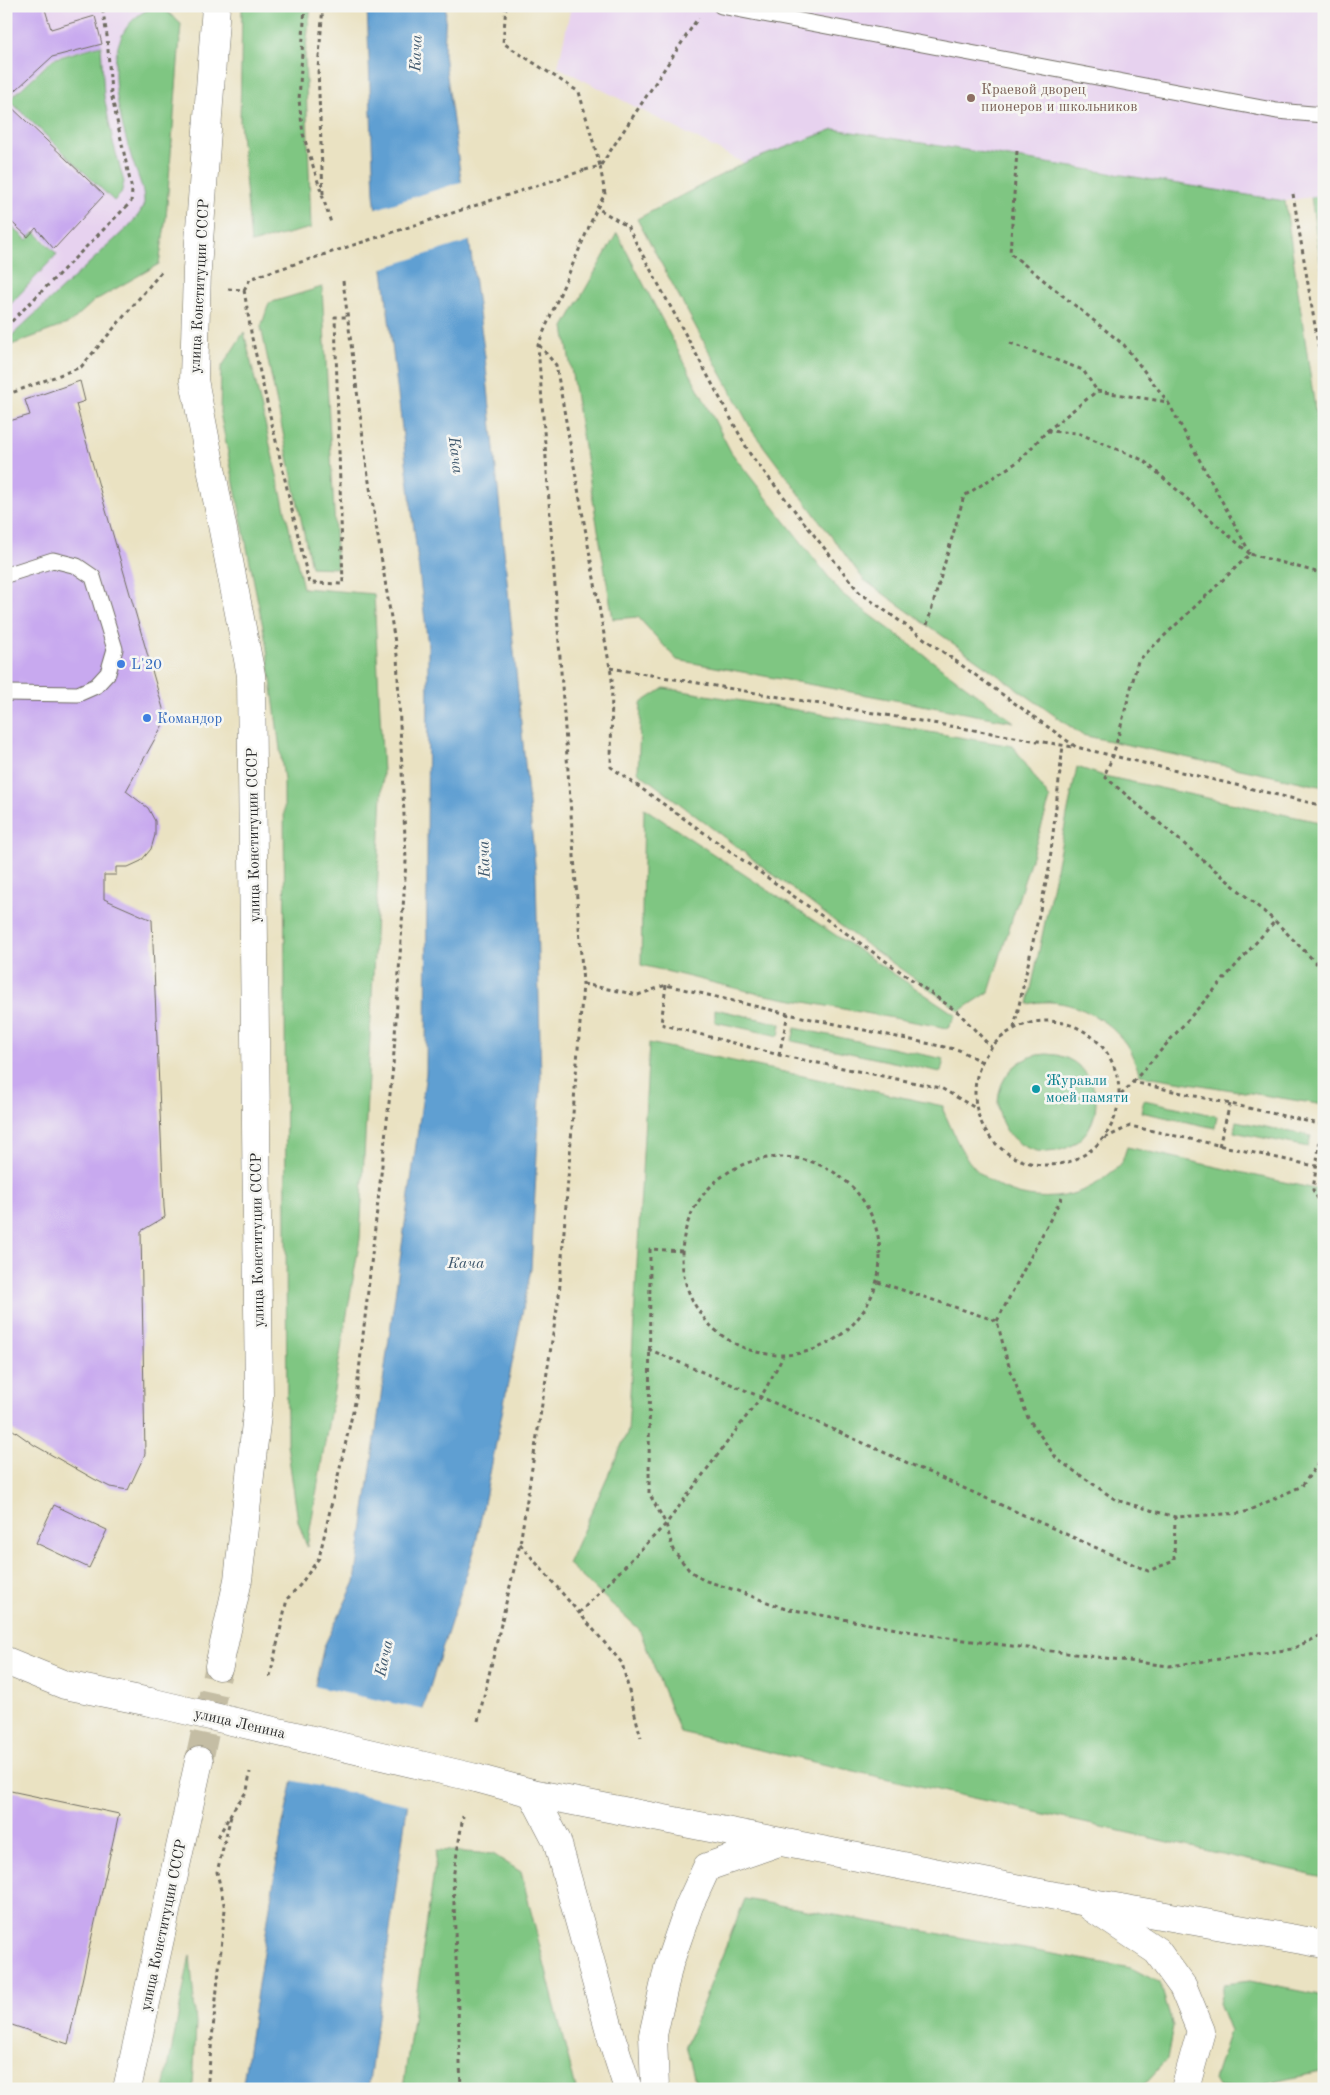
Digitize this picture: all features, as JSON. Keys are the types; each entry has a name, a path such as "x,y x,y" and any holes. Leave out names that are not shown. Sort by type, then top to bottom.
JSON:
{"main road":[{"name":"улица Конституции СССР","path":"216,6 197,269 194,380 251,675 259,1397 238,1580 219,1666"},
{"name":"улица Ленина","path":"6,1661 65,1684 476,1778 532,1793 1081,1900 1324,1944"},
{"name":"улица Конституции СССР","path":"127,2089 199,1761"},
{"path":"532,1793 557,1840 612,2039 628,2089"},
{"path":"655,2089 653,2035 669,1964 689,1906 707,1867 780,1842"},
{"path":"1081,1900 1157,1950 1183,1986 1201,2031 1185,2089"}],"lane":[{"path":"721,6 1267,109 1324,115"},
{"path":"6,575 53,560 77,566 93,577 115,648 108,673 96,686 78,694 6,693"}],"path":[{"path":"6,327 131,202 132,190 110,93 107,36 102,6"},
{"path":"305,6 299,100 303,134 331,223"},
{"path":"323,6 318,69 323,200"},
{"path":"478,1721 520,1544 559,1296 583,984 538,345 597,208 605,194 600,166 579,92 503,43 506,6"},
{"path":"347,316 335,317 343,584 309,583 252,338 244,290 250,279 600,166 701,14"},
{"path":"1017,151 1010,253 1124,346 1168,402 1250,554"},
{"path":"1293,194 1324,380"},
{"path":"597,208 627,226 750,454 859,592 1076,747"},
{"path":"6,395 81,367 165,268"},
{"path":"270,1677 287,1599 300,1586 319,1558 356,1398 393,1067 406,861 398,655 367,470 343,281"},
{"path":"226,289 244,290"},
{"path":"1010,343 1083,370 1097,391"},
{"path":"538,345 556,365 612,679 610,767 959,1013 991,1047"},
{"path":"927,625 964,496 1019,461 1046,431 1097,391 1168,402"},
{"path":"1046,431 1078,433 1143,460 1250,554 1324,574"},
{"path":"1250,554 1138,661 1113,756 1104,776 1275,920 1324,971"},
{"path":"610,668 1076,747 1324,806"},
{"path":"1014,1028 1049,870 1062,745"},
{"path":"1120,1096 1275,920"},
{"path":"583,984 638,995 666,985 788,1014 960,1050 982,1062"},
{"path":"666,985 661,1024 779,1055 941,1088 977,1109"},
{"path":"779,1055 788,1014"},
{"path":"1104,1138 1115,1120 1120,1096 1116,1070 1105,1048 1086,1032 1063,1022 1038,1021 1014,1028 991,1047 979,1069 974,1094 979,1118 992,1140 1010,1156 1034,1165 1059,1166 1082,1157 1104,1138 1130,1126 1324,1168"},
{"path":"1133,1082 1323,1125 1315,1166 1313,1190 1324,1209"},
{"path":"1218,1146 1230,1104"},
{"path":"793,1157 808,1160 828,1168 847,1181 862,1197 873,1217 880,1238 881,1260 878,1282 865,1310 857,1322 840,1337 820,1348 783,1357 754,1352 734,1344 715,1331 701,1314 690,1295 683,1274 682,1251 685,1229 694,1209 706,1190 722,1175 742,1164 764,1158 793,1157"},
{"path":"1062,1196 997,1321 1007,1360 1028,1418 1057,1459 1116,1500 1175,1518 1243,1513 1302,1486 1324,1455"},
{"path":"682,1251 650,1249 648,1350 649,1493 666,1524 673,1550 689,1570 703,1580 782,1608 940,1637 1169,1666 1292,1649 1324,1634"},
{"path":"878,1282 997,1321"},
{"path":"648,1350 761,1397 1148,1571 1174,1561 1175,1518"},
{"path":"579,1612 666,1524 761,1397 783,1357"},
{"path":"520,1544 622,1663 641,1738"},
{"path":"247,1791 250,1772"},
{"path":"207,2089 225,1909 217,1872 233,1810"},
{"path":"461,2089 454,1878 463,1816"}],"shaded area":[{"path":"6,6 162,6 181,24 166,218 159,264 94,301 70,323 6,347"},
{"name":"Краевой дворец пионеров и школьников","path":"571,6 1324,6 1324,195 1285,201 834,129 744,163 558,67"}],"green space":[{"path":"157,6 162,7 181,24 166,218 159,264 94,301 70,323 6,347 6,341 129,226 142,209 144,203 143,192 121,118 115,73 117,51 124,32 137,17"},
{"path":"242,6 311,6 305,55 311,228 251,243 240,121"},
{"path":"101,45 104,96 113,142 124,182 121,194 114,201 9,100 53,59"},
{"path":"834,129 1285,201 1324,471 1324,787 1082,735 864,580 753,432 637,219 744,163"},
{"path":"1324,195 1324,286 1311,197"},
{"path":"6,221 27,240 35,232 57,254 6,309"},
{"path":"617,233 731,452 841,593 1014,722 677,660 638,617 613,619 564,327"},
{"path":"322,287 337,568 311,567 261,327 269,303"},
{"path":"244,332 303,588 374,594 383,773 360,1239 307,1547 298,1521 287,1444 284,780 266,642 220,413 221,368"},
{"path":"664,688 1013,746 1050,799 989,992 960,1011 853,935 638,772 641,703"},
{"path":"1077,767 1104,776 1324,823 1324,1105 1140,1075 1126,1044 1107,1024 1095,1016 1083,1010 1056,1002 1028,1004"},
{"path":"644,808 956,1015 948,1028 755,993 641,965"},
{"path":"715,1009 781,1024 779,1036 715,1022"},
{"path":"795,1028 944,1059 941,1072 792,1041"},
{"path":"649,1043 943,1106 943,1110 959,1145 975,1169 996,1185 1028,1196 1045,1198 1062,1196 1079,1192 1094,1185 1119,1166 1127,1147 1324,1191 1324,1877 680,1732 639,1629 568,1564 628,1431"},
{"path":"1047,1054 1066,1058 1081,1069 1092,1084 1096,1103 1092,1122 1081,1137 1066,1148 1047,1152 1028,1148 1013,1137 1002,1122 998,1103 1002,1084 1013,1069 1028,1058"},
{"path":"1144,1100 1217,1116 1215,1128 1141,1112"},
{"path":"1236,1121 1311,1136 1308,1147 1234,1132"},
{"path":"437,1850 493,1854 521,1872 576,2089 403,2089"},
{"path":"745,1899 1131,1968 1160,1983 1173,2026 1167,2059 1140,2089 697,2089 686,2045"},
{"path":"190,1955 196,2024 193,2089 164,2089"},
{"path":"1250,1981 1324,1996 1324,2071 1243,2089 1218,2087 1214,2079 1230,2031 1219,2003 1224,1984"}],"water":[{"name":"Кача","path":"367,6 446,6 444,54 485,357 536,875 541,1079 531,1269 475,1548 419,1721 368,2089 242,2089 282,1828 324,1646 355,1582 426,1073 428,646 374,194"}],"pier":[{"path":"464,181 472,240 380,269 373,210"},
{"path":"312,1686 425,1710 421,1722 410,1805 290,1780"}],"building":[{"path":"6,6 44,6 51,29 95,16 102,44 52,57 6,99"},
{"path":"6,102 104,195 54,249 36,228 28,237 6,217"},
{"path":"80,381 85,401 76,404 166,719 126,791 148,808 155,821 155,835 151,849 141,861 128,867 116,867 116,875 104,875 104,899 152,920 165,1217 141,1231 145,1454 128,1490 110,1487 94,1479 34,1445 6,1425 6,422 30,415 25,400"},
{"path":"54,1505 107,1530 89,1568 36,1543"},
{"path":"6,1790 119,1814 68,2044 6,2023"}],"tunnel":[{"path":"199,1761 219,1666"}],"place":[{"name":"Краевой дворец пионеров и школьников","path":"971,98"},
{"name":"L'20","path":"121,664"},
{"name":"Командор","path":"147,718"},
{"name":"Журавли моей памяти","path":"1036,1089"}]}
